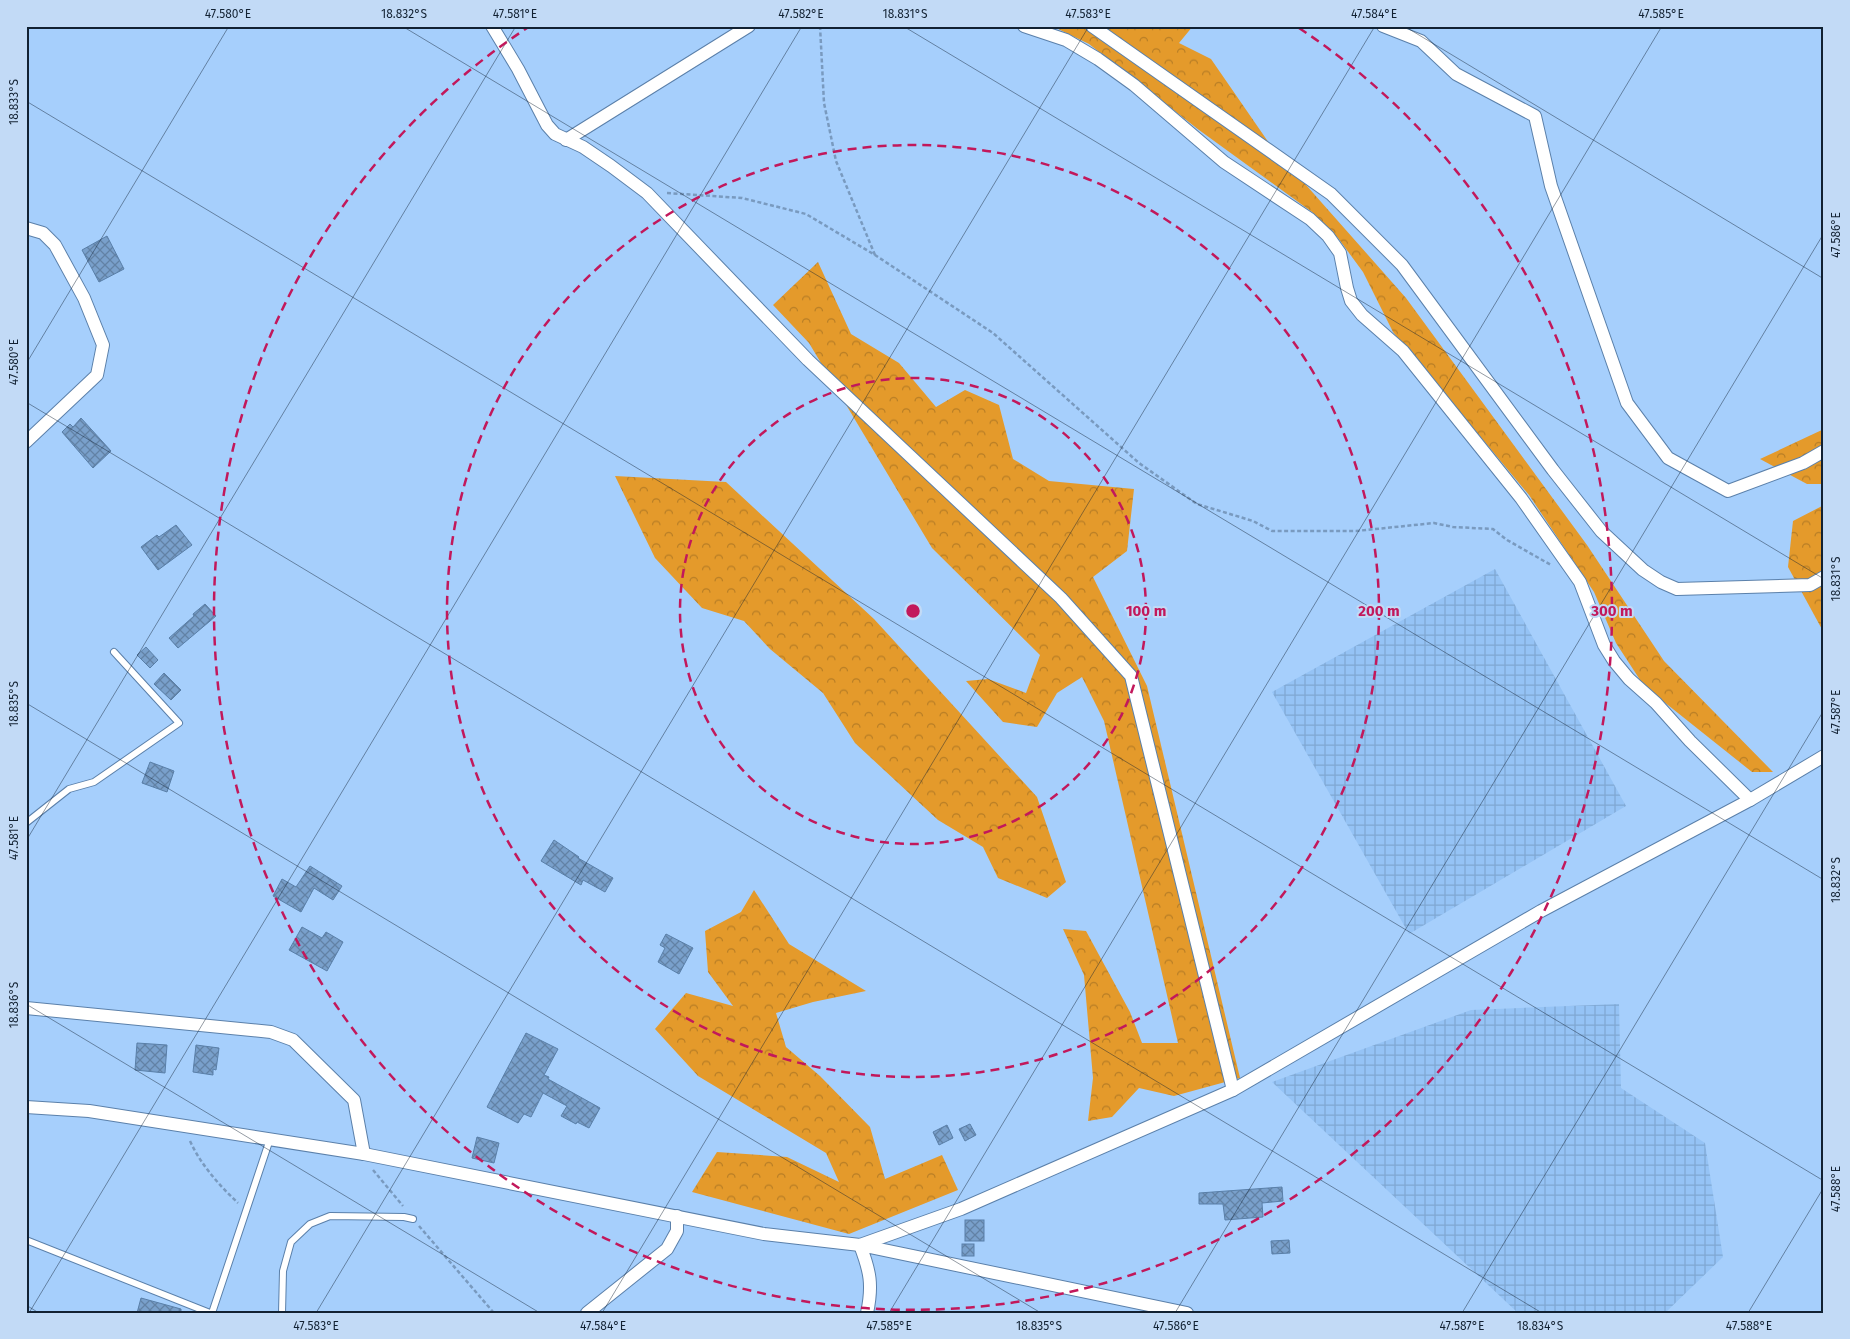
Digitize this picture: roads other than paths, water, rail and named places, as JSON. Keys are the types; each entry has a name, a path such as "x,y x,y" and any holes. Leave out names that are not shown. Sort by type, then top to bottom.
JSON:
{"street":[{"path":"492,26 518,69 547,125 555,134 583,147 647,193 808,360 1061,598 1131,676 1233,1090"},
{"path":"566,140 749,26"},
{"path":"1024,26 1066,40 1098,59 1134,85 1224,162 1310,219 1328,236 1340,253 1351,301 1362,315 1403,351 1521,498 1580,582 1604,644 1614,661 1629,679 1656,703 1690,741 1750,800"},
{"path":"1092,26 1331,194 1402,265 1553,470 1601,531 1643,570 1661,582 1677,589 1810,585 1824,577"},
{"path":"1382,26 1421,40 1456,74 1536,116 1551,186 1627,403 1668,458 1728,491 1803,463 1824,451"},
{"path":"26,228 43,233 55,245 84,298 103,345 97,375 26,442"},
{"path":"860,1245 961,1209 1233,1090 1542,911 1750,800 1824,756"},
{"path":"26,1008 270,1032 293,1040 354,1100 364,1154"},
{"path":"26,1107 89,1111 364,1154 764,1234 860,1245 1178,1312"},
{"path":"587,1313 667,1248 677,1230 677,1216"},
{"path":"860,1245 868,1266 871,1293 867,1313"}],"lane":[{"path":"26,824 70,789 94,782 179,723 114,652"},
{"path":"26,1240 211,1313 270,1139"},
{"path":"282,1313 283,1271 291,1242 310,1224 330,1216 404,1217 413,1219"}]}
